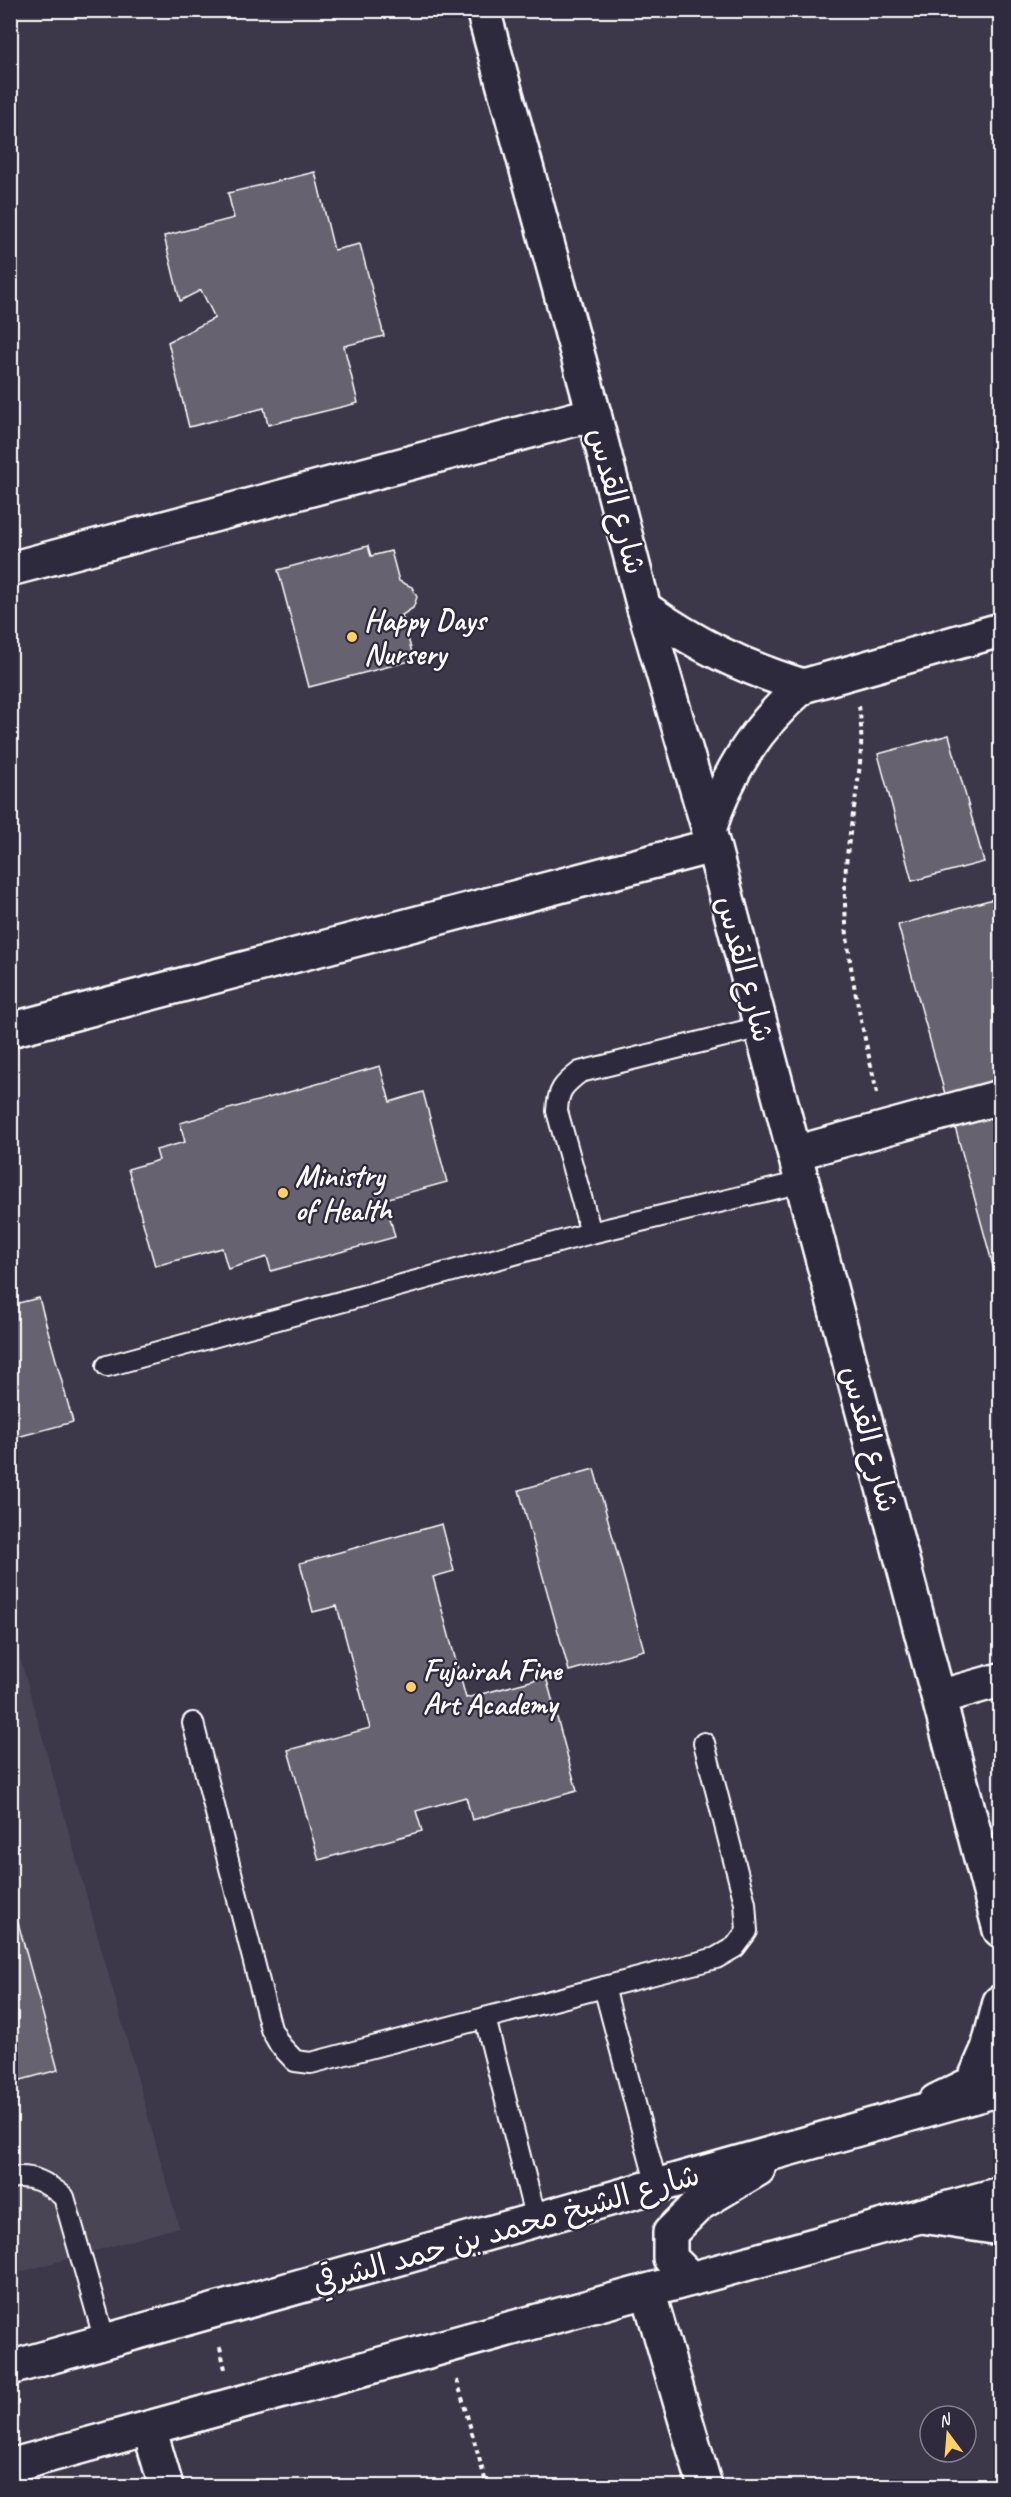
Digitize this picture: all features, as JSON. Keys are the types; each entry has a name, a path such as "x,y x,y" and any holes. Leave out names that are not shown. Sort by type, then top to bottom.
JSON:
{"street":[{"name":"شارع القدس","path":"483,10 594,414 644,608 761,1027 1000,1930"},
{"path":"10,569 594,414"},
{"path":"644,608 681,634 719,655 760,673 802,686"},
{"path":"10,1030 710,838 729,776 744,751 781,705 802,686 1000,630"},
{"path":"798,1167 884,1129 1000,1097"},
{"path":"939,1697 1000,1680"},
{"path":"909,2115 973,2083 988,2049 1000,2002"},
{"name":"شارع الشيخ محمد بن حمد الشرقي","path":"10,2368 1000,2089"},
{"path":"691,2280 670,2258 670,2233 699,2204 796,2147"},
{"path":"10,2466 1000,2194"},
{"path":"922,2216 1000,2228"},
{"path":"648,2291 705,2487"},
{"path":"149,2428 166,2487"}],"lane":[{"path":"591,1233 557,1111 558,1094 568,1081 580,1072 761,1027"},
{"path":"107,1366 591,1233 798,1167"},
{"path":"193,1723 271,2029 280,2045 295,2061 311,2063 716,1958 735,1947 747,1931 745,1903 704,1743"},
{"path":"604,1988 657,2186"},
{"path":"485,2018 536,2220"},
{"path":"10,2178 30,2176 50,2186 64,2198 105,2341"}],"path":[{"path":"851,672 858,696 862,747 849,838 845,922 853,981 884,1129"},
{"path":"210,2312 235,2404"},
{"path":"448,2346 487,2487"}],"shaded area":[{"path":"10,1621 179,2227 11,2275 10,2275"}],"building":[{"path":"315,172 334,250 360,244 384,336 344,346 358,403 268,425 264,408 189,427 168,342 215,318 201,290 180,301 164,236 234,218 228,193"},
{"name":"Happy Days Nursery","path":"368,546 371,556 391,551 399,581 412,587 417,597 413,608 402,615 414,660 309,687 278,570"},
{"path":"949,735 984,862 912,881 878,754"},
{"path":"997,898 1000,909 1000,1079 945,1094 898,925"},
{"path":"380,1066 390,1102 423,1092 447,1182 385,1199 395,1237 271,1271 267,1257 228,1269 222,1248 155,1266 128,1169 159,1160 156,1150 185,1142 180,1123"},
{"path":"1000,1109 1000,1287 999,1288 954,1123"},
{"path":"39,1298 73,1422 10,1439 10,1305"},
{"path":"594,1469 644,1650 569,1671 519,1490"},
{"name":"Fujairah Fine Art Academy","path":"442,1524 454,1571 433,1577 466,1698 546,1677 577,1791 472,1820 466,1797 416,1811 422,1831 319,1860 288,1750 370,1728 337,1606 313,1612 300,1563"},
{"path":"10,1893 58,2070 10,2083"}],"place":[{"name":"Happy Days Nursery","path":"352,637"},
{"name":"Ministry of Health","path":"283,1193"},
{"name":"Fujairah Fine Art Academy","path":"411,1687"}]}
